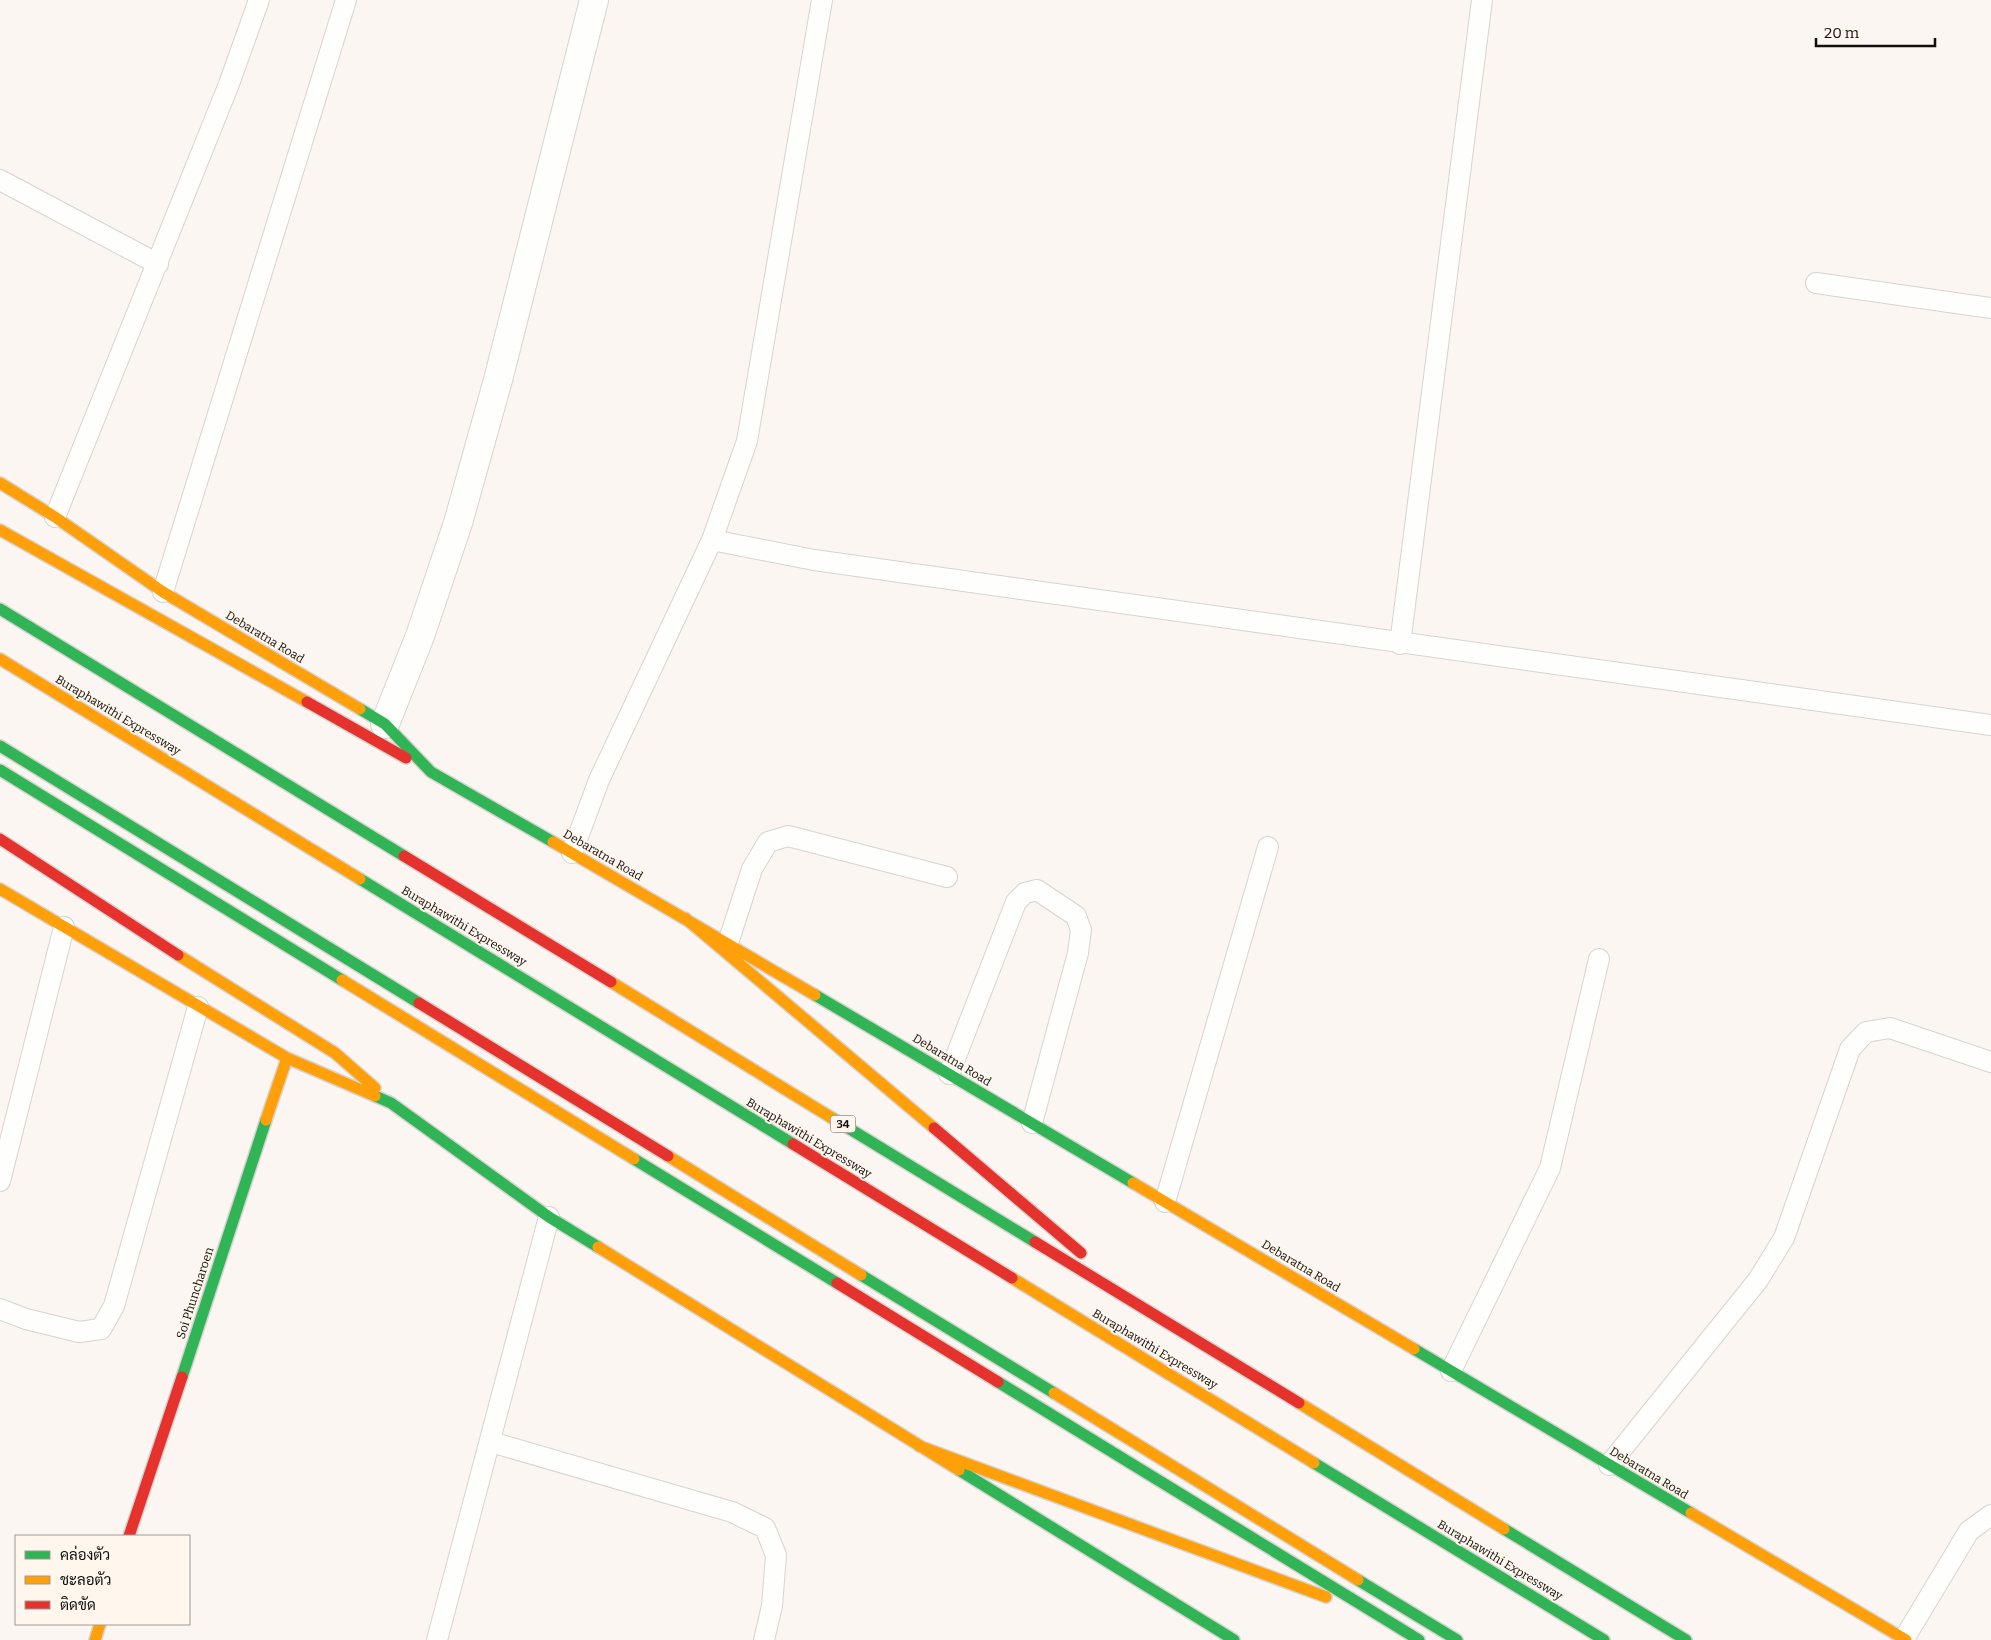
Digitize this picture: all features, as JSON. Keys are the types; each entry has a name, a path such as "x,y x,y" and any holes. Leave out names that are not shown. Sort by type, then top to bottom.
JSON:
{"main road":[{"name":"Debaratna Road","path":"0,483 163,592 385,724 431,772 728,943 1905,1639"},
{"path":"0,530 431,772"},
{"name":"34","path":"0,609 1686,1640"},
{"name":"Buraphawithi Expressway","path":"0,659 1604,1640"},
{"path":"0,746 1457,1640"},
{"path":"0,770 1419,1640"},
{"path":"0,839 238,994 335,1053 391,1102 549,1217 919,1446 1206,1632 1234,1640"},
{"path":"0,889 64,927 78,933 198,1007 287,1058 391,1102"},
{"path":"685,918 1147,1309"},
{"name":"Soi Phuncharoen","path":"129,1535 287,1058"},
{"path":"919,1446 1384,1618"},
{"path":"95,1640 100,1625"}],"street":[{"path":"385,724 420,636 458,523 498,380 594,0"}],"lane":[{"path":"55,518 229,84 259,0"},
{"path":"163,592 346,0"},
{"path":"572,853 599,780 712,540 747,441 822,0"},
{"path":"1400,644 1482,0"},
{"path":"0,180 158,264"},
{"path":"1816,283 1991,308"},
{"path":"712,540 814,560 1400,644 1991,725"},
{"path":"728,943 752,869 768,842 788,836 947,877"},
{"path":"1165,1202 1268,847"},
{"path":"949,1074 1016,902 1025,893 1037,890 1076,916 1081,930 1078,953 1032,1123"},
{"path":"0,1181 64,927"},
{"path":"1451,1371 1550,1168 1598,959"},
{"path":"0,1309 26,1319 79,1332 101,1329 114,1306 198,1007"},
{"path":"1609,1465 1758,1280 1784,1238 1850,1049 1866,1032 1890,1028 1991,1062"},
{"path":"437,1640 491,1442 549,1217"},
{"path":"491,1442 732,1512 765,1528 776,1555 772,1606 764,1640"},
{"path":"1905,1639 1970,1531 1991,1514"}],"traffic: fast":[{"path":"0,609 404,856"},
{"path":"360,709 385,724 431,772 553,842"},
{"path":"0,746 419,1003"},
{"path":"0,770 342,980"},
{"path":"360,879 793,1144"},
{"path":"815,995 1133,1183"},
{"path":"375,1096 391,1103 549,1217 598,1247"},
{"path":"832,1118 1035,1242"},
{"path":"182,1377 266,1120"},
{"path":"634,1159 837,1283"},
{"path":"861,1275 1054,1393"},
{"path":"1414,1349 1691,1513"},
{"path":"998,1382 1419,1640"},
{"path":"1314,1463 1604,1640"},
{"path":"959,1470 1234,1640"},
{"path":"1504,1529 1686,1640"},
{"path":"1358,1580 1457,1640"}],"traffic: slow":[{"path":"0,483 55,517 163,592 360,709"},
{"path":"0,530 307,702"},
{"path":"0,659 360,879"},
{"path":"553,842 815,995"},
{"path":"0,889 287,1058 375,1096"},
{"path":"685,918 934,1128"},
{"path":"178,955 335,1053 375,1088"},
{"path":"342,980 634,1159"},
{"path":"611,982 832,1118"},
{"path":"266,1120 287,1058"},
{"path":"668,1156 861,1275"},
{"path":"1133,1183 1414,1349"},
{"path":"598,1247 959,1470"},
{"path":"1012,1278 1314,1463"},
{"path":"1054,1393 1358,1580"},
{"path":"1299,1403 1504,1529"},
{"path":"919,1446 1326,1597"},
{"path":"1691,1513 1906,1640"},
{"path":"95,1640 100,1625"}],"traffic: jam":[{"path":"307,702 406,758"},
{"path":"0,839 178,955"},
{"path":"404,856 611,982"},
{"path":"419,1003 668,1156"},
{"path":"934,1128 1081,1253"},
{"path":"793,1144 1012,1278"},
{"path":"1035,1242 1299,1403"},
{"path":"837,1283 998,1382"},
{"path":"129,1535 182,1377"}]}
